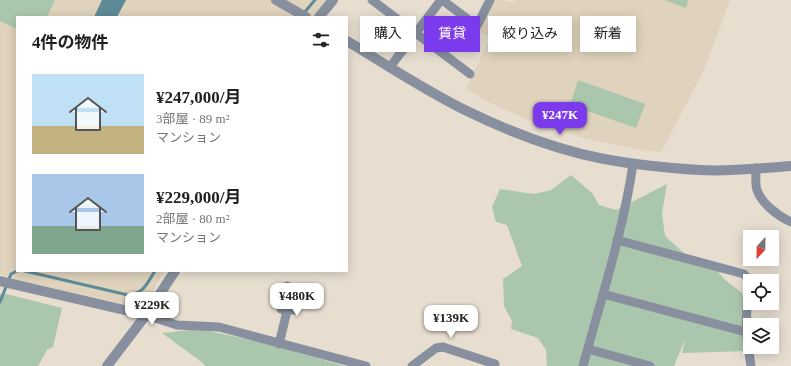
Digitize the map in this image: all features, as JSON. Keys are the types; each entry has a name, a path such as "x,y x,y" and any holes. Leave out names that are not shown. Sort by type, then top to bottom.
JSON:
{"street":[{"path":"276,0 304,16"},
{"path":"320,16 333,0"},
{"path":"372,0 393,16"},
{"path":"470,74 416,34 442,0 477,26 490,0"},
{"path":"348,42 442,98 467,111 517,133 579,153 633,164 702,170 791,166"},
{"path":"390,67 402,52"},
{"path":"583,366 617,240 628,195 633,164"},
{"path":"756,168 757,189 762,199 782,218 791,222"},
{"path":"617,240 744,274 748,279 747,318"},
{"path":"107,366 146,315 174,272"},
{"path":"0,281 146,315 177,325 219,327 366,366"},
{"path":"279,344 288,309 293,310 297,295 295,290 287,286"},
{"path":"603,294 743,331"},
{"path":"412,366 436,348 443,347 495,364"},
{"path":"588,349 650,366"},
{"path":"749,354 751,366"}],"shaded area":[{"path":"0,0 327,0 313,16 16,16 16,272 163,272 144,308 19,281 0,274"},
{"path":"493,0 503,0 514,3 515,0 730,0 703,72 661,152 591,140 543,126 492,104 466,89 488,43 488,52 572,52 572,16 488,16 488,36 480,32"}],"green space":[{"path":"0,0 55,0 47,16 16,16 16,29 0,21"},
{"path":"664,0 688,0 686,8"},
{"path":"578,80 645,104 636,128 570,105"},
{"path":"571,175 592,193 599,205 616,210 667,184 662,213 665,236 686,255 713,265 724,279 742,293 743,310 747,310 748,318 743,318 743,351 682,353 685,340 674,366 547,366 546,350 538,338 511,329 512,321 504,306 503,279 522,266 507,225 496,222 492,207 500,189 534,194 551,190"},
{"path":"0,294 6,294 62,308 53,347 47,350 38,366 0,366"},
{"path":"200,329 268,344 345,366 205,366 162,333"}],"water":[{"path":"102,0 126,0 118,16 94,16"}],"waterway":[{"path":"303,14 315,0"},
{"path":"0,302 11,274 16,272"},
{"path":"29,272 128,295 138,293 147,284 154,272"}]}
